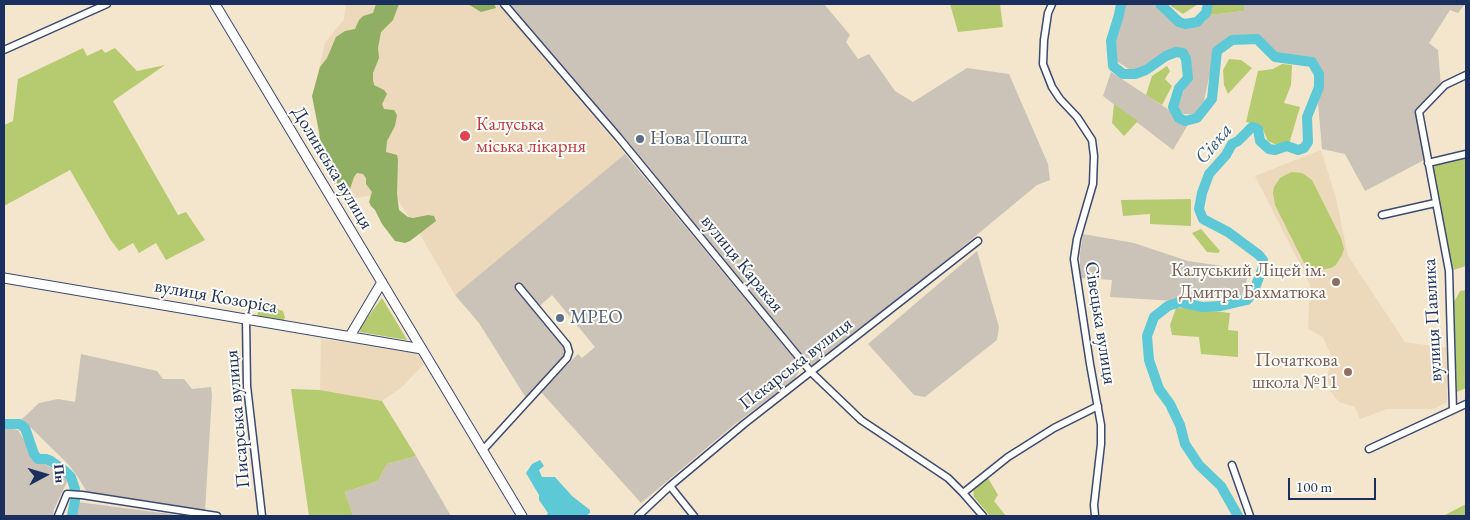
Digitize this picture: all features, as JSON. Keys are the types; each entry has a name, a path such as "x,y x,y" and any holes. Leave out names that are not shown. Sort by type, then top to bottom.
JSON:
{"main road":[{"name":"Долинська вулиця","path":"215,4 522,516"},
{"name":"вулиця Козоріса","path":"4,278 422,349"},
{"path":"350,336 382,282"}],"street":[{"path":"4,50 107,4"},
{"name":"вулиця Каракая","path":"504,4 607,123 811,372 861,420 948,478 983,516"},
{"name":"Сівецька вулиця","path":"1052,4 1048,13 1043,64 1052,87 1060,99 1077,117 1092,140 1094,156 1093,184 1077,239 1074,259 1101,425 1101,444 1094,505 1095,516"},
{"name":"вулиця Павлика","path":"1453,410 1449,271 1419,112 1445,85 1466,75"},
{"path":"1428,163 1466,154"},
{"path":"1382,214 1435,202"},
{"name":"Пекарська вулиця","path":"638,516 670,486 744,424 978,241"},
{"path":"482,451 567,358 569,352 567,345 519,287"},
{"name":"Писарська вулиця","path":"246,318 247,386 262,516"},
{"path":"1369,449 1466,404"},
{"path":"963,493 1015,453 1054,428 1098,406"},
{"path":"1232,465 1250,516"},
{"path":"670,486 694,516"},
{"path":"58,516 67,494 217,516"}],"shaded area":[{"name":"Калуська міська лікарня","path":"346,4 498,4 625,154 455,295 398,200 366,196 351,199 344,195 317,119 313,93 325,43 344,19"},
{"path":"510,4 824,4 850,35 846,42 858,59 869,54 895,91 913,102 967,68 1009,74 1048,164 1050,180 1037,185 914,287 812,367 625,138"},
{"path":"1124,4 1152,4 1163,10 1179,25 1184,26 1205,22 1209,15 1244,11 1244,4 1465,4 1458,13 1450,10 1429,43 1438,50 1441,86 1417,110 1424,160 1365,191 1345,154 1322,149 1318,103 1322,84 1318,67 1310,60 1276,55 1259,38 1232,38 1215,49 1204,101 1196,114 1183,114 1178,107 1191,70 1189,60 1183,51 1163,54 1135,73 1115,60 1114,42"},
{"path":"1111,72 1189,123 1173,150 1103,96"},
{"name":"Калуський Ліцей ім. Дмитра Бахматюка","path":"1321,150 1336,198 1348,256 1405,342 1447,348 1447,402 1434,409 1387,409 1360,419 1355,407 1339,402 1330,391 1327,376 1334,362 1323,337 1308,329 1310,284 1255,176"},
{"path":"625,154 798,363 800,369 795,379 735,424 641,503 541,392 578,354 582,358 595,347 552,295 535,310 565,348 566,354 526,398 479,323 455,295"},
{"path":"1083,234 1134,243 1188,261 1250,270 1241,298 1183,295 1175,301 1110,297 1112,280 1080,278 1080,254"},
{"path":"977,251 999,327 997,340 925,397 914,395 868,344"},
{"path":"321,339 406,350 420,355 425,363 402,387 382,401 320,390"},
{"path":"81,354 157,371 163,379 184,379 192,389 211,387 205,511 88,494 69,465 22,419 39,403 58,399 75,402"},
{"path":"4,427 18,430 36,460 49,466 68,480 54,509 53,516 4,516"},
{"path":"416,456 451,516 353,516 345,492 378,481 387,464"},
{"path":"78,502 185,516 74,516"}],"green space":[{"path":"376,4 399,4 393,20 381,32 378,48 379,58 373,73 373,80 374,85 384,90 387,94 382,104 384,109 394,110 397,115 395,126 387,141 386,152 397,155 399,210 408,217 413,218 428,215 434,216 436,221 405,243 395,241 371,206 369,202 372,192 366,184 366,178 363,174 357,173 347,198 342,197 323,164 312,96 320,67 327,58 336,37 345,31 355,29 363,16 373,13"},
{"path":"468,4 494,4 496,8 481,12"},
{"path":"950,4 1000,4 1003,27 958,32"},
{"path":"1170,4 1198,4 1183,14"},
{"path":"1210,4 1244,4 1244,11 1209,15"},
{"path":"83,48 87,56 102,49 105,53 115,48 137,71 165,65 113,101 178,215 186,212 205,240 166,260 156,243 139,253 133,243 119,251 70,170 4,206 4,125 13,121 18,79"},
{"path":"1229,59 1241,60 1252,68 1228,94 1224,85 1223,70"},
{"path":"1282,64 1292,65 1291,85 1284,103 1300,107 1289,144 1279,146 1268,141 1261,125 1246,122 1258,71 1273,69"},
{"path":"1167,66 1170,71 1165,79 1172,86 1162,105 1146,95 1152,76"},
{"path":"1114,104 1138,121 1124,136 1112,123"},
{"path":"1466,158 1466,266 1450,271 1431,167"},
{"path":"1291,172 1302,173 1312,180 1341,238 1344,249 1342,255 1336,265 1331,268 1320,270 1304,263 1275,205 1274,187 1280,178"},
{"path":"1191,199 1191,226 1150,224 1150,214 1123,216 1121,200"},
{"path":"1201,229 1220,251 1218,253 1207,252 1192,233"},
{"path":"1466,290 1466,388 1457,392 1454,302 1460,291"},
{"path":"382,298 407,340 360,332 361,326"},
{"path":"264,305 283,311 285,317 283,322 257,317 258,312"},
{"path":"1176,308 1230,313 1228,330 1238,331 1238,357 1201,354 1199,337 1172,335 1170,325"},
{"path":"291,389 320,390 382,401 416,456 387,464 378,481 345,492 353,516 309,516"},
{"path":"988,478 998,495 994,501 1006,516 990,516 974,497 973,489"},
{"path":"1466,504 1466,516 1443,516"}],"water":[{"path":"540,460 544,466 539,470 542,477 555,477 572,496 590,510 590,513 586,516 546,516 548,513 539,500 539,495 526,473 532,464"}],"waterway":[{"name":"Сівка","path":"1121,4 1111,41 1113,66 1123,74 1135,74 1146,70 1166,56 1176,52 1183,53 1186,59 1188,78 1179,88 1173,107 1179,118 1185,121 1197,118 1212,99 1217,51 1232,40 1257,39 1275,57 1312,62 1319,74 1319,87 1307,117 1308,142 1304,148 1298,150 1287,146 1275,150 1269,149 1260,141 1258,129 1252,127 1238,141 1232,144 1226,155 1209,174 1202,193 1199,209 1203,219 1228,232 1263,260 1263,267 1253,293 1247,300 1221,306 1202,307 1180,302 1168,306 1154,317 1147,336 1149,360 1159,389 1170,404 1180,425 1185,444 1199,465 1221,486 1238,516"},
{"name":"Сівка","path":"1160,4 1179,22 1185,24 1197,22 1206,13 1208,4"},
{"path":"4,424 20,424 25,428 34,454 38,459 51,461 65,471 71,477 75,489"},
{"path":"72,516 75,500"}],"place":[{"name":"Калуська міська лікарня","path":"465,136"},
{"name":"Нова Пошта","path":"640,139"},
{"name":"Калуський Ліцей ім. Дмитра Бахматюка","path":"1336,282"},
{"name":"МРЕО","path":"560,318"},
{"name":"Початкова школа №11","path":"1348,372"}]}
